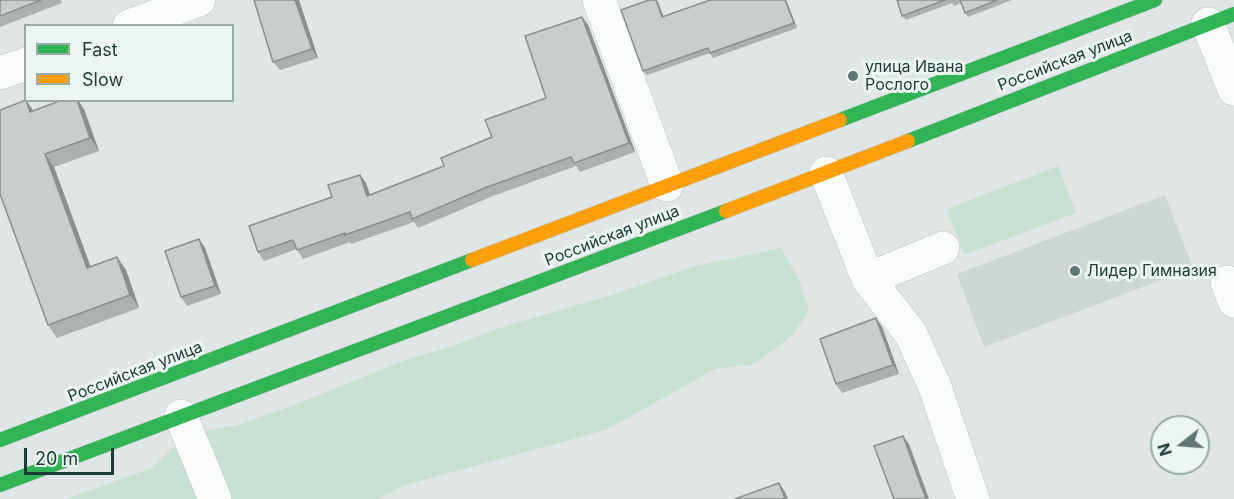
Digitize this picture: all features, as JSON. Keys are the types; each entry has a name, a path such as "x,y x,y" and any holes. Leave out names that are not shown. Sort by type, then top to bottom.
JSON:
{"main road":[{"name":"Российская улица","path":"0,440 1155,0"},
{"name":"Российская улица","path":"0,485 826,173 1221,19"}],"street":[{"path":"134,24 199,0"},
{"path":"599,0 667,185"},
{"path":"1221,19 1234,89"},
{"path":"0,73 24,65"},
{"path":"826,173 868,279 911,334 934,387 973,499"},
{"path":"868,279 943,248"},
{"path":"180,416 215,499"}],"shaded area":[{"name":"Лидер Гимназия","path":"1165,195 1193,268 984,347 957,274"}],"green space":[{"path":"1058,166 1076,213 964,255 947,209"},
{"path":"781,248 799,280 809,310 793,335 754,364 715,369 606,430 405,485 377,499 66,499 152,468 187,434 235,426 297,404 405,360 450,347 505,326 612,295 695,266"}],"building":[{"path":"0,0 41,0 0,16"},
{"path":"254,0 295,0 312,49 273,62"},
{"path":"649,0 656,0 662,17 710,0 785,0 794,23 710,53 708,48 643,71 621,10"},
{"path":"897,0 945,0 902,16"},
{"path":"960,0 997,0 965,13"},
{"path":"582,17 629,143 574,163 571,157 487,187 412,219 410,212 297,250 293,240 258,252 249,226 332,197 328,185 360,175 367,196 444,166 441,158 492,137 485,120 546,98 525,36"},
{"path":"24,101 30,112 57,102 78,102 90,138 45,154 87,268 117,257 130,295 48,325 0,194 0,110"},
{"path":"199,239 215,286 181,297 165,251"},
{"path":"876,318 893,365 836,384 820,339"},
{"path":"903,436 926,499 894,499 874,446"},
{"path":"779,483 785,499 735,499"}],"traffic: fast":[{"path":"840,120 1155,0"},
{"path":"908,141 1234,14"},
{"path":"0,485 726,211"},
{"path":"0,440 472,260"}],"traffic: slow":[{"path":"472,260 840,120"},
{"path":"726,211 908,141"}],"place":[{"name":"улица Ивана Рослого","path":"853,76"},
{"name":"Лидер Гимназия","path":"1075,271"}]}
